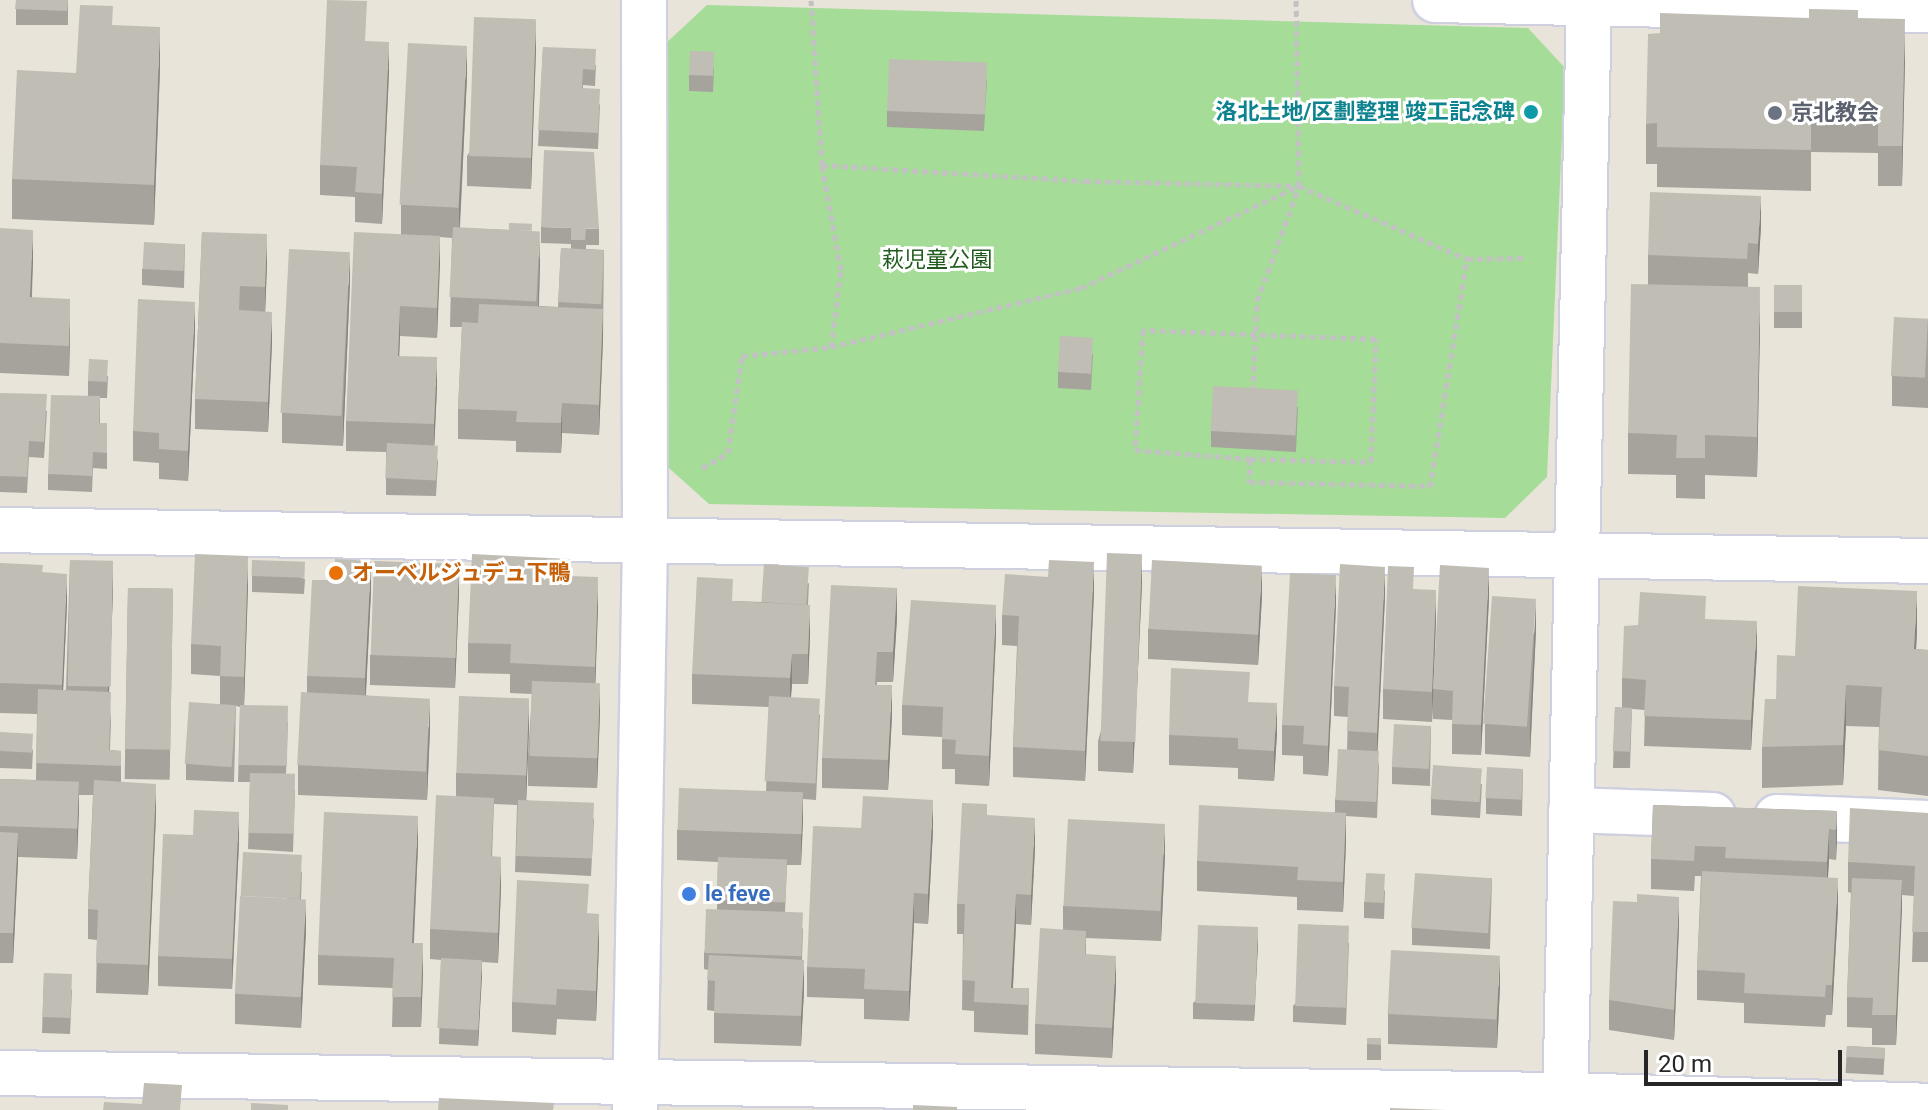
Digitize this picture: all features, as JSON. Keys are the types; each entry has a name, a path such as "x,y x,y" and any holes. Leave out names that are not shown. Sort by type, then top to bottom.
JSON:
{"street":[{"path":"636,1096 644,522 644,0"},
{"path":"1435,0 1928,10"},
{"path":"1565,1103 1589,2"},
{"path":"0,530 644,522 1412,552 1928,561"},
{"path":"1571,810 1928,823"},
{"path":"0,1073 207,1093 1928,1106"}],"path":[{"path":"811,0 822,165 841,270 831,347"},
{"path":"1252,404 1257,301 1299,186 1296,0"},
{"path":"822,165 1085,181 1299,186 1467,259 1584,258"},
{"path":"644,522 728,453 742,356 831,347 1081,288 1299,186"},
{"path":"1412,552 1430,486 1467,259"},
{"path":"1143,330 1376,339 1371,462 1250,459 1135,450 1143,330"},
{"path":"1250,459 1249,482 1430,486"}],"green space":[{"name":"萩児童公園","path":"707,5 1528,28 1565,68 1547,477 1505,518 709,504 660,460 664,45"}],"building":[{"path":"16,0 68,0 67,11 15,9"},
{"path":"327,0 367,1 365,41 389,42 382,194 355,192 357,167 320,165"},
{"path":"80,5 113,6 112,25 160,27 154,185 12,179 17,70 76,73"},
{"name":"京北教会","path":"1809,9 1858,10 1858,18 1905,19 1902,146 1878,146 1878,113 1811,112 1811,150 1657,147 1657,123 1646,124 1648,34 1660,33 1660,13 1809,18"},
{"path":"474,17 536,19 531,158 469,156"},
{"path":"408,43 467,46 458,208 400,205"},
{"path":"543,47 596,49 595,70 583,69 582,88 600,89 598,133 538,130"},
{"path":"690,51 714,52 713,76 689,75"},
{"path":"889,59 987,62 985,114 887,111"},
{"path":"544,150 594,152 599,229 586,228 585,240 571,240 571,228 541,227"},
{"path":"1650,192 1761,196 1758,244 1748,243 1747,259 1648,255"},
{"path":"509,223 532,224 532,231 509,230"},
{"path":"453,227 540,232 536,301 449,297"},
{"path":"0,228 33,230 30,297 70,299 69,346 0,343"},
{"path":"202,232 267,234 265,287 240,286 239,310 272,312 268,402 195,399"},
{"path":"354,232 440,236 437,308 400,306 398,356 437,357 434,424 346,421"},
{"path":"144,242 185,244 184,271 143,269"},
{"path":"561,248 604,250 601,304 558,302"},
{"path":"289,249 350,252 341,416 280,413"},
{"path":"1631,284 1760,287 1757,437 1705,435 1705,458 1676,458 1677,435 1628,433"},
{"path":"1774,285 1802,285 1802,312 1774,312"},
{"path":"138,299 195,302 188,451 159,449 159,433 133,431"},
{"path":"479,304 603,309 599,405 562,403 561,423 516,422 517,411 458,409 462,322 478,323"},
{"path":"1894,317 1928,319 1925,378 1891,376"},
{"path":"1060,336 1093,338 1091,374 1058,372"},
{"path":"89,359 108,360 107,382 88,381"},
{"path":"1213,386 1298,390 1296,435 1211,431"},
{"path":"0,393 47,394 44,442 29,441 27,477 0,476"},
{"path":"51,395 100,396 99,423 107,423 107,453 93,452 92,476 48,474"},
{"path":"387,443 438,446 436,481 385,478"},
{"path":"1107,553 1142,554 1135,742 1100,741"},
{"path":"195,554 248,556 244,677 220,676 221,646 191,644"},
{"path":"472,554 570,559 570,576 598,577 595,667 510,663 511,644 468,643"},
{"path":"335,559 371,561 365,678 307,676 312,580 334,580"},
{"path":"70,560 113,561 111,687 68,686"},
{"path":"252,560 305,562 304,578 251,576"},
{"path":"1049,560 1094,562 1085,751 1013,747 1019,616 1002,615 1005,574 1048,577"},
{"path":"1152,560 1262,566 1258,635 1148,629"},
{"path":"374,561 459,564 456,658 371,655"},
{"path":"0,563 43,565 42,572 67,574 62,685 0,683"},
{"path":"764,564 809,567 806,605 761,602"},
{"path":"1340,564 1385,567 1377,733 1347,731 1349,687 1334,686"},
{"path":"1440,565 1489,568 1481,725 1452,724 1453,691 1433,689"},
{"path":"1388,566 1414,567 1413,589 1436,590 1432,692 1383,689"},
{"path":"1290,573 1336,575 1328,746 1303,744 1304,726 1282,725"},
{"path":"697,577 733,579 732,601 810,605 808,654 792,654 790,678 692,674"},
{"path":"831,585 897,588 893,652 877,652 875,685 892,685 888,760 822,758"},
{"path":"1798,586 1917,591 1914,649 1928,650 1928,756 1878,750 1882,687 1846,685 1843,745 1762,747 1765,699 1776,699 1777,655 1795,656"},
{"path":"128,588 173,589 170,750 125,749"},
{"path":"1640,592 1706,596 1705,619 1757,621 1751,720 1644,716 1646,680 1622,678 1624,626 1638,625"},
{"path":"1492,596 1536,599 1527,727 1483,724"},
{"path":"911,600 996,605 989,756 955,754 956,740 942,739 943,707 902,705"},
{"path":"1171,668 1250,672 1248,702 1277,703 1274,751 1238,749 1238,738 1169,735"},
{"path":"532,681 600,683 597,758 529,756"},
{"path":"38,689 111,692 109,750 121,751 121,766 36,763"},
{"path":"301,692 430,699 426,772 297,765"},
{"path":"459,696 529,698 526,775 456,773"},
{"path":"769,696 820,699 815,784 765,781"},
{"path":"189,702 236,705 232,767 185,764"},
{"path":"240,705 288,706 287,766 239,765"},
{"path":"1615,707 1632,708 1630,752 1613,751"},
{"path":"1394,724 1431,726 1429,769 1392,767"},
{"path":"0,732 33,734 32,753 0,751"},
{"path":"1338,749 1379,751 1376,802 1335,800"},
{"path":"1433,765 1482,768 1480,802 1431,799"},
{"path":"1487,767 1523,769 1521,800 1485,798"},
{"path":"250,773 295,774 294,834 249,833"},
{"path":"0,779 79,782 77,829 0,826"},
{"path":"94,780 156,784 148,965 96,963 98,910 88,909"},
{"path":"679,788 803,792 801,834 678,830"},
{"path":"436,795 494,798 491,856 501,857 498,933 430,929"},
{"path":"863,796 933,800 928,894 914,893 909,991 864,989 865,969 807,967 813,826 861,828"},
{"path":"518,800 594,803 592,859 516,856"},
{"path":"962,803 987,804 987,815 1035,818 1031,895 1016,894 1011,988 1029,988 1028,1005 974,1002 975,981 962,980 965,904 957,904"},
{"path":"1199,805 1346,813 1343,882 1297,880 1298,867 1197,861"},
{"path":"1653,805 1837,811 1836,830 1829,829 1827,862 1725,858 1726,847 1695,846 1694,861 1651,859"},
{"path":"1850,808 1928,813 1928,932 1912,932 1915,866 1848,862"},
{"path":"194,810 239,812 232,959 158,956 163,834 193,835"},
{"path":"324,812 418,816 412,943 423,943 421,997 392,997 394,958 318,955"},
{"path":"1068,819 1165,824 1160,911 1063,906"},
{"path":"0,832 18,833 13,933 0,933"},
{"path":"243,852 302,855 300,899 241,896"},
{"path":"718,857 787,859 785,902 716,900"},
{"path":"1702,871 1838,878 1832,985 1826,985 1825,997 1744,993 1745,973 1697,970"},
{"path":"1366,873 1385,874 1383,903 1364,902"},
{"path":"1415,873 1492,878 1488,933 1411,928"},
{"path":"1852,878 1902,880 1896,1015 1872,1015 1873,998 1847,997"},
{"path":"517,880 589,884 587,913 599,914 596,991 557,989 556,1005 512,1002"},
{"path":"1637,894 1679,897 1674,1010 1609,1000 1613,901 1637,902"},
{"path":"240,896 306,899 301,997 235,994"},
{"path":"706,909 803,912 801,956 704,953"},
{"path":"1298,924 1349,926 1346,1008 1295,1006"},
{"path":"1198,925 1258,927 1255,1005 1195,1003"},
{"path":"1040,928 1086,931 1085,954 1116,956 1112,1028 1035,1024"},
{"path":"1391,950 1500,956 1497,1020 1388,1014"},
{"path":"709,955 804,960 801,1016 714,1013 715,981 707,980"},
{"path":"441,958 482,960 478,1030 437,1028"},
{"path":"44,973 72,974 70,1018 42,1017"},
{"path":"1367,1038 1381,1038 1381,1045 1367,1044"},
{"path":"1847,1046 1885,1048 1884,1059 1846,1057"},
{"path":"144,1083 182,1085 180,1110 103,1110 104,1102 142,1104"},
{"path":"439,1098 554,1103 553,1110 438,1110"},
{"path":"251,1103 288,1105 288,1110 251,1110"},
{"path":"913,1105 957,1107 957,1110 913,1110"},
{"path":"1390,1108 1447,1110 1390,1110"}],"place":[{"name":"洛北土地/区劃整理 竣工記念碑","path":"1531,112"},
{"name":"京北教会","path":"1775,113"},
{"name":"オーベルジュデュ下鴨","path":"336,573"},
{"name":"le feve","path":"689,894"}]}
